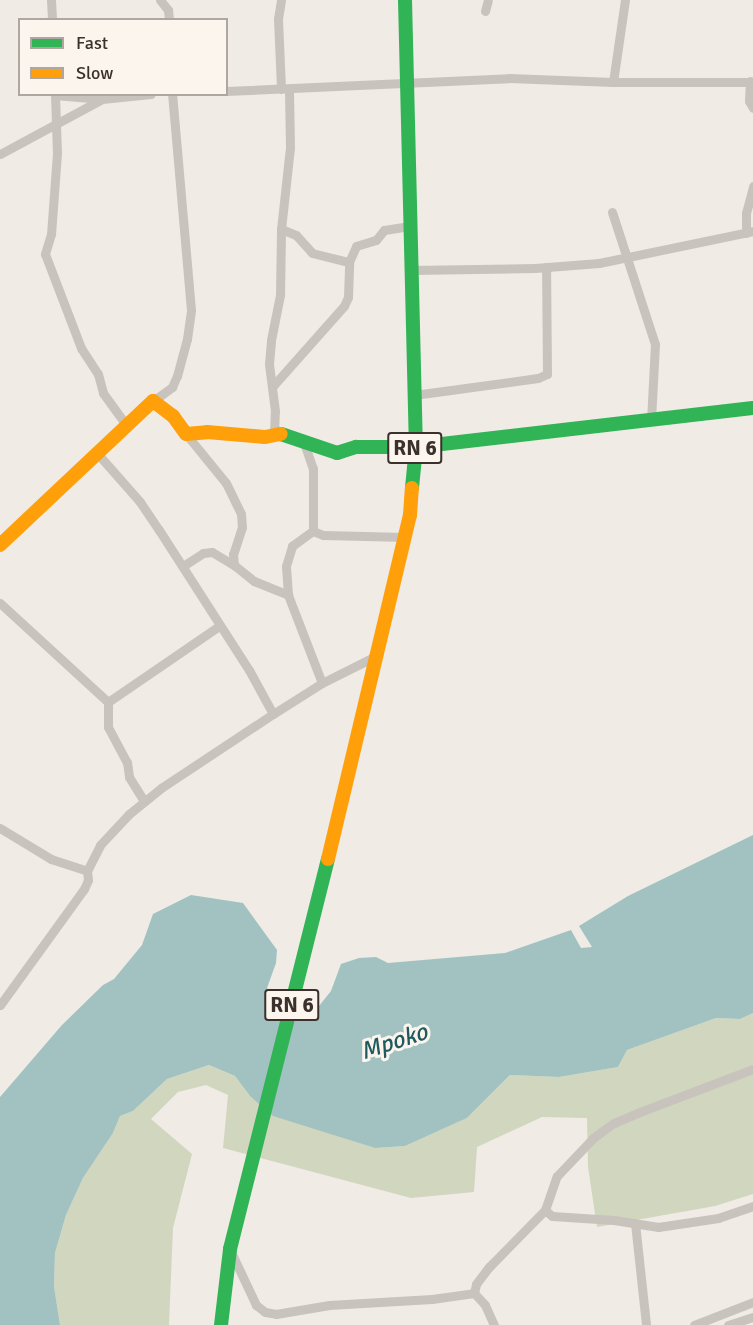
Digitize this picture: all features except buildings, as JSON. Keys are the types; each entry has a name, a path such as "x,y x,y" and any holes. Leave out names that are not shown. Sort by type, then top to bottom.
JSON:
{"main road":[{"name":"RN 6","path":"221,1325 230,1250 322,886 406,537 416,447 405,0"},
{"path":"0,545 153,401 173,416 186,434 223,432 241,436 274,435 303,440 337,453 356,447 416,447 753,408"}],"street":[{"path":"51,0 52,18"},
{"path":"160,0 168,10 169,18"},
{"path":"274,435 269,364 280,295 281,229 290,148 279,20 280,0"},
{"path":"485,11 488,0"},
{"path":"613,82 625,0"},
{"path":"228,91 509,78 613,82 751,82 749,101 753,108"},
{"path":"55,96 57,121 53,212 45,254 81,348 98,374 103,393 126,425"},
{"path":"67,96 102,99 131,96"},
{"path":"153,401 172,387 177,376 187,339 190,310 172,96"},
{"path":"0,154 57,121 102,99"},
{"path":"411,270 546,267 628,258 749,232 746,213 753,186"},
{"path":"612,212 654,344 654,403 651,421"},
{"path":"272,387 344,306 348,297 349,262 356,246 376,240 384,230 410,226"},
{"path":"281,229 296,235 312,253 349,262"},
{"path":"414,395 538,378 547,374 546,267"},
{"path":"186,434 226,483 241,514 242,527 233,554 234,565"},
{"path":"303,440 313,469 313,531"},
{"path":"97,453 140,502 183,566 273,714"},
{"path":"313,531 323,536 406,537"},
{"path":"313,531 292,546 286,566 288,595 322,683"},
{"path":"183,566 203,553 212,552 234,565 254,582 288,595"},
{"path":"0,603 108,702 108,727 127,762 129,777 144,801"},
{"path":"108,702 219,626"},
{"path":"0,1005 84,889 88,880 87,871 99,845 144,801 322,683 376,656"},
{"path":"0,828 51,859 87,871"},
{"path":"474,1293 476,1284 489,1267 545,1210 557,1176 593,1138 614,1123 753,1070"},
{"path":"545,1210 552,1216 658,1227 692,1223 753,1206"},
{"path":"635,1223 646,1325"},
{"path":"230,1250 256,1305 265,1312 276,1314 329,1305 432,1299 474,1293"},
{"path":"474,1293 485,1305 494,1325"},
{"path":"694,1325 753,1302"},
{"path":"728,1325 753,1317"}],"green space":[{"path":"753,1013 753,1194 715,1206 597,1227 588,1167 587,1118 542,1117 477,1147 474,1192 411,1198 223,1148 228,1095 206,1085 178,1092 151,1119 192,1154 173,1228 169,1325 60,1325 54,1286 55,1253 66,1215 83,1178 113,1133 120,1116 133,1111 167,1079 209,1065 235,1076 250,1096 344,1138 375,1148 405,1146 467,1118 510,1075 559,1077 618,1067 627,1050 716,1018 740,1019"}],"water":[{"name":"Mpoko","path":"753,835 753,1013 740,1019 716,1018 627,1050 618,1067 559,1077 510,1075 467,1118 405,1146 375,1148 273,1116 250,1096 235,1076 209,1065 167,1079 133,1111 120,1116 113,1133 83,1178 66,1215 55,1253 54,1286 60,1325 0,1325 0,1097 62,1025 103,985 114,979 142,945 153,914 191,895 243,903 277,950 276,963 267,988 278,1002 305,1010 319,1006 331,991 341,964 359,958 376,957 388,963 505,953 571,930 581,948 592,947 579,926 628,896"}],"traffic: fast":[{"path":"405,0 416,447 412,488"},
{"path":"281,434 337,453 356,447 416,447 753,408"},
{"path":"221,1325 230,1249 328,859"}],"traffic: slow":[{"path":"0,545 153,401 173,416 186,434 207,432 265,437 281,434"},
{"path":"328,859 410,515 412,488"}]}
